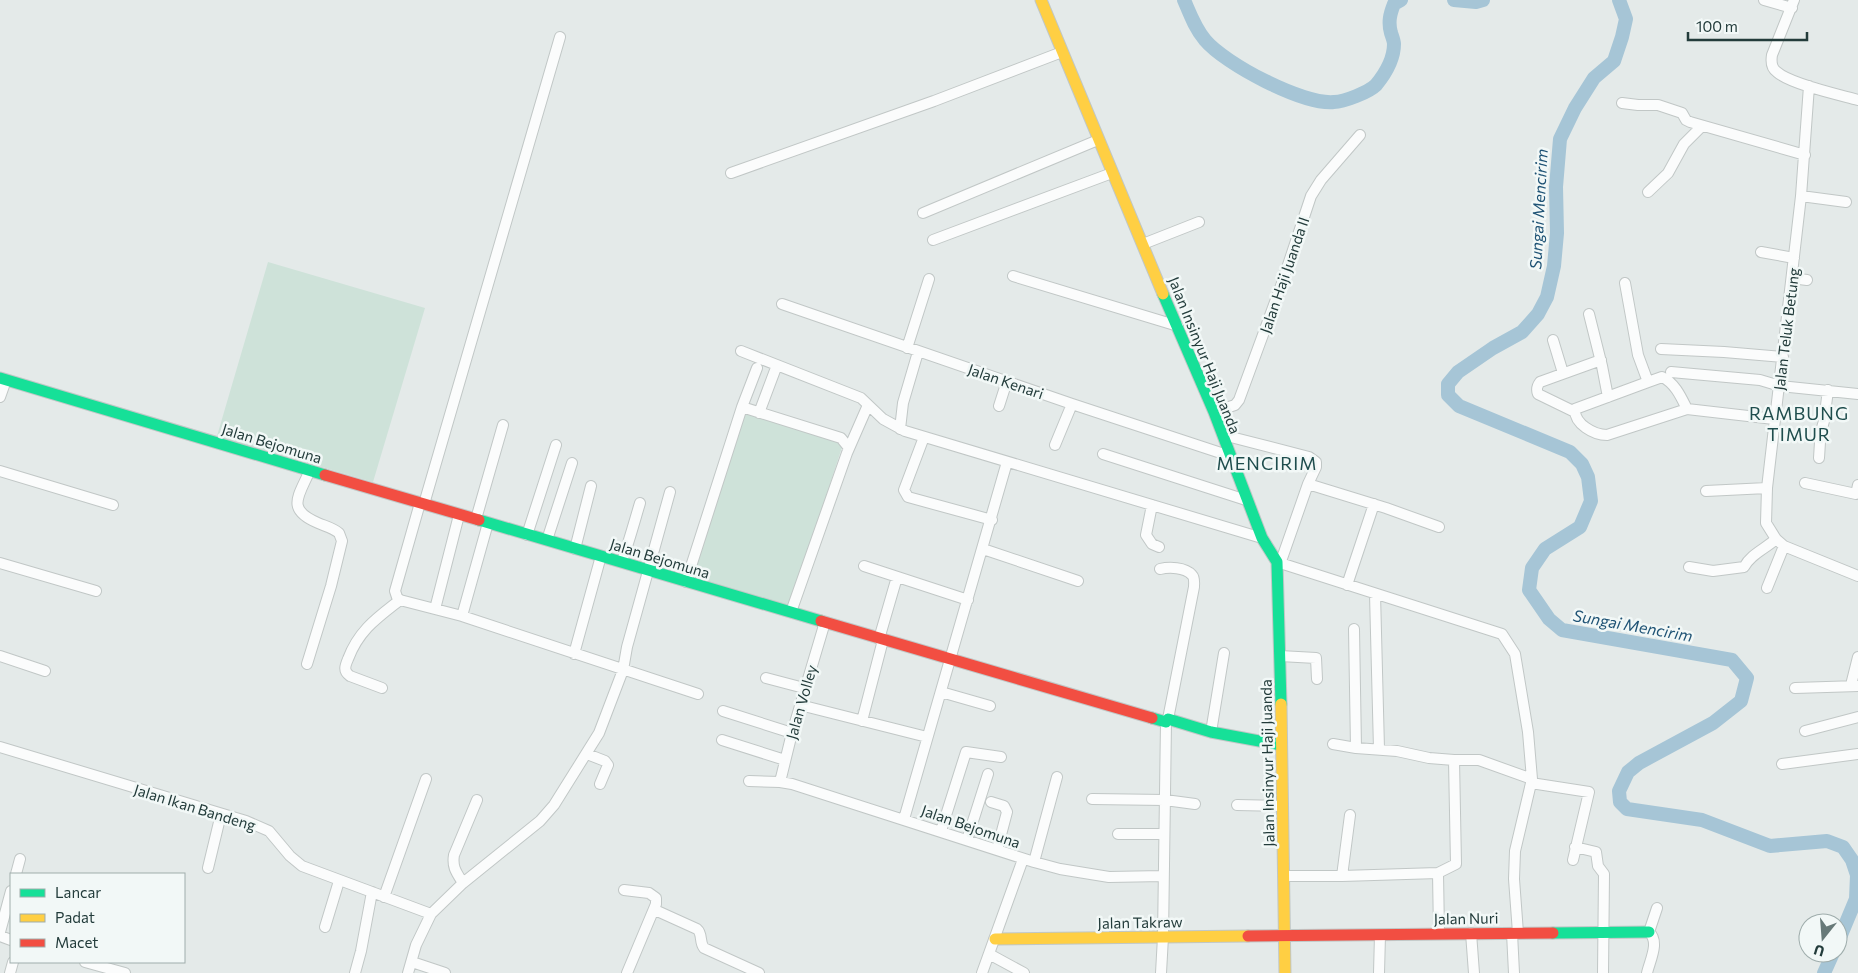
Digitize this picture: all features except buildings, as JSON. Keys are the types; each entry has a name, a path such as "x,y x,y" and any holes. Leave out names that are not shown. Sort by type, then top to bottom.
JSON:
{"street":[{"name":"Jalan Insinyur Haji Juanda","path":"1041,0 1098,140 1214,412 1262,538 1279,563 1285,973"},
{"path":"1764,0 1793,4 1772,55 1771,62 1777,73 1809,86 1858,100"},
{"path":"560,37 395,591 400,600 462,616 698,694"},
{"path":"730,173 927,104 1062,52"},
{"name":"Jalan Teluk Betung","path":"1780,542 1766,523 1767,488 1802,196 1809,86"},
{"path":"1622,103 1661,106 1682,113 1688,121 1702,126 1805,155"},
{"path":"1648,192 1668,173 1681,147 1702,126"},
{"name":"Jalan Haji Juanda II","path":"1214,412 1235,405 1240,400 1311,196 1321,180 1360,134"},
{"path":"922,213 1098,140"},
{"path":"933,240 1112,173"},
{"path":"1802,196 1846,202"},
{"path":"1143,244 1199,222"},
{"path":"1761,252 1794,258"},
{"path":"1014,276 1178,326"},
{"path":"1792,278 1807,280"},
{"path":"907,348 929,279"},
{"path":"1625,283 1638,355 1648,382"},
{"name":"Jalan Kenari","path":"782,304 918,352 1230,456"},
{"path":"1589,314 1608,397"},
{"path":"1553,340 1564,373"},
{"path":"1661,349 1783,357"},
{"path":"741,351 861,398 883,419 900,429 1262,538"},
{"path":"900,429 903,404 918,352"},
{"path":"1575,412 1542,396 1537,391 1540,382 1601,360"},
{"path":"759,412 777,365"},
{"path":"686,582 756,368"},
{"path":"1671,372 1760,380 1780,386 1858,394"},
{"path":"1687,409 1672,384 1662,377 1575,409 1575,412 1576,418 1585,427 1595,433 1607,435 1687,409 1774,419"},
{"path":"0,397 3,379"},
{"name":"Jalan Bejomuna","path":"3,379 951,660 904,819 1028,861 982,973"},
{"path":"998,406 1006,381"},
{"path":"1819,458 1819,438 1824,421 1828,390"},
{"path":"1055,445 1072,404"},
{"path":"791,612 849,448 868,405"},
{"path":"742,407 841,438 849,448"},
{"path":"476,520 503,425"},
{"path":"1223,435 1313,459 1316,462 1316,467 1279,563 1502,634 1515,654 1528,732 1532,781 1516,851 1514,879 1514,973"},
{"path":"924,436 904,490 905,494 908,497 992,520"},
{"path":"527,535 556,445"},
{"path":"1103,454 1246,500"},
{"path":"1007,462 951,660 1211,732 1281,745"},
{"path":"546,540 572,463"},
{"path":"307,664 331,586 342,541 339,533 299,513 297,508 298,499 310,470"},
{"path":"0,471 114,505"},
{"path":"1806,483 1856,494 1858,486"},
{"path":"1308,484 1374,504 1439,527"},
{"path":"576,549 591,486"},
{"path":"1706,491 1767,488"},
{"path":"408,973 416,945 431,914 463,883 540,821 554,804 599,733 623,670 627,647 670,492"},
{"path":"622,562 640,503"},
{"path":"1347,585 1374,504"},
{"path":"1152,505 1146,535 1152,544 1159,547"},
{"path":"435,609 459,515"},
{"path":"462,616 488,523"},
{"path":"1767,588 1780,542"},
{"path":"1689,567 1713,571 1744,567 1752,556 1780,542 1858,576"},
{"path":"983,549 1078,581"},
{"path":"574,654 601,556"},
{"path":"0,563 96,591"},
{"path":"864,566 968,600"},
{"path":"1160,569 1168,568 1186,572 1194,578 1194,587 1167,720 1161,973"},
{"path":"862,721 897,577"},
{"path":"1375,594 1379,749"},
{"path":"382,688 350,676 346,673 345,668 360,634 400,600"},
{"name":"Jalan Volley","path":"780,782 804,688 825,622"},
{"path":"1354,629 1356,748"},
{"path":"1211,732 1224,652"},
{"path":"0,656 45,671"},
{"path":"1280,656 1316,658 1317,679"},
{"path":"1795,688 1855,685 1858,657"},
{"path":"766,678 804,688"},
{"path":"941,692 990,706"},
{"path":"800,705 927,737"},
{"path":"723,712 792,733"},
{"path":"1805,731 1858,717"},
{"path":"722,740 785,760"},
{"path":"1333,744 1379,749 1429,758 1479,760 1532,781 1589,792 1573,860"},
{"name":"Jalan Ikan Bandeng","path":"0,747 263,828 276,838 290,856 302,866 431,914"},
{"path":"941,831 966,752 1001,757"},
{"path":"587,754 605,761 608,765 600,784"},
{"path":"1782,764 1858,754"},
{"path":"1284,876 1438,873 1456,864 1454,760"},
{"path":"967,840 988,774"},
{"path":"1057,778 1028,861 1060,869 1109,877 1164,876"},
{"path":"384,897 426,779"},
{"path":"749,781 780,782 904,819"},
{"path":"1092,799 1165,800 1195,804"},
{"path":"463,883 453,867 454,855 477,800"},
{"path":"992,802 1004,806 1007,812 997,850"},
{"path":"1237,805 1283,806"},
{"path":"208,868 222,814"},
{"path":"1342,876 1350,815"},
{"path":"1118,834 1164,834"},
{"path":"1575,847 1596,852 1598,866 1604,874 1603,973"},
{"path":"16,873 20,859"},
{"path":"1438,873 1439,933"},
{"path":"325,927 339,881"},
{"path":"624,890 641,891 656,898 655,910 628,973"},
{"path":"356,973 372,892"},
{"path":"0,932 10,895"},
{"path":"1647,973 1654,944 1653,936 1649,932 1657,908"},
{"path":"655,910 697,929 701,934 702,945 707,950 759,973"},
{"name":"Jalan Nuri","path":"1284,935 1515,933 1532,936 1604,932 1649,932"},
{"path":"1472,933 1474,973"},
{"name":"Jalan Takraw","path":"995,939 1284,935"},
{"path":"1379,973 1380,935"},
{"path":"989,954 1024,973"},
{"path":"412,962 444,973"},
{"path":"89,963 125,973"}],"green space":[{"path":"268,262 425,308 373,482 217,436"},
{"path":"744,412 843,444 790,608 692,577"}],"waterway":[{"name":"Sungai Mencirim","path":"1184,0 1201,35 1215,50 1229,60 1246,71 1285,90 1320,101 1334,102 1368,91 1383,76 1391,61 1394,50 1390,25 1391,15 1394,4 1401,0"},
{"name":"Sungai Mencirim","path":"1454,0 1476,2 1483,0"},
{"name":"Sungai Mencirim","path":"1619,0 1626,19 1614,61 1594,78 1575,108 1560,139 1556,187 1557,233 1554,266 1547,297 1538,314 1522,332 1493,348 1458,372 1448,384 1448,395 1459,406 1570,452 1582,464 1588,477 1591,501 1580,527 1545,549 1532,568 1529,590 1549,619 1562,630 1732,660 1747,678 1741,701 1713,723 1639,763 1628,772 1619,791 1620,802 1627,809 1702,820 1770,846 1827,841 1843,847 1852,860 1857,875 1856,899 1848,918"},
{"name":"Sungai Mencirim","path":"1824,973 1828,963"}],"traffic: fast":[{"path":"1163,294 1214,412 1262,538 1277,562 1281,704"},
{"path":"0,378 325,475"},
{"path":"479,520 821,621"},
{"path":"1152,718 1166,722 1168,719 1211,732 1281,745"},
{"path":"1553,933 1649,932"}],"traffic: slow":[{"path":"1041,0 1163,294"},
{"path":"1281,704 1285,973"},
{"path":"995,939 1248,936"}],"traffic: jam":[{"path":"325,475 479,520"},
{"path":"821,621 1152,718"},
{"path":"1248,936 1553,933"}],"district":[{"name":"RAMBUNG TIMUR","path":"1799,423"},
{"name":"MENCIRIM","path":"1267,463"}]}
